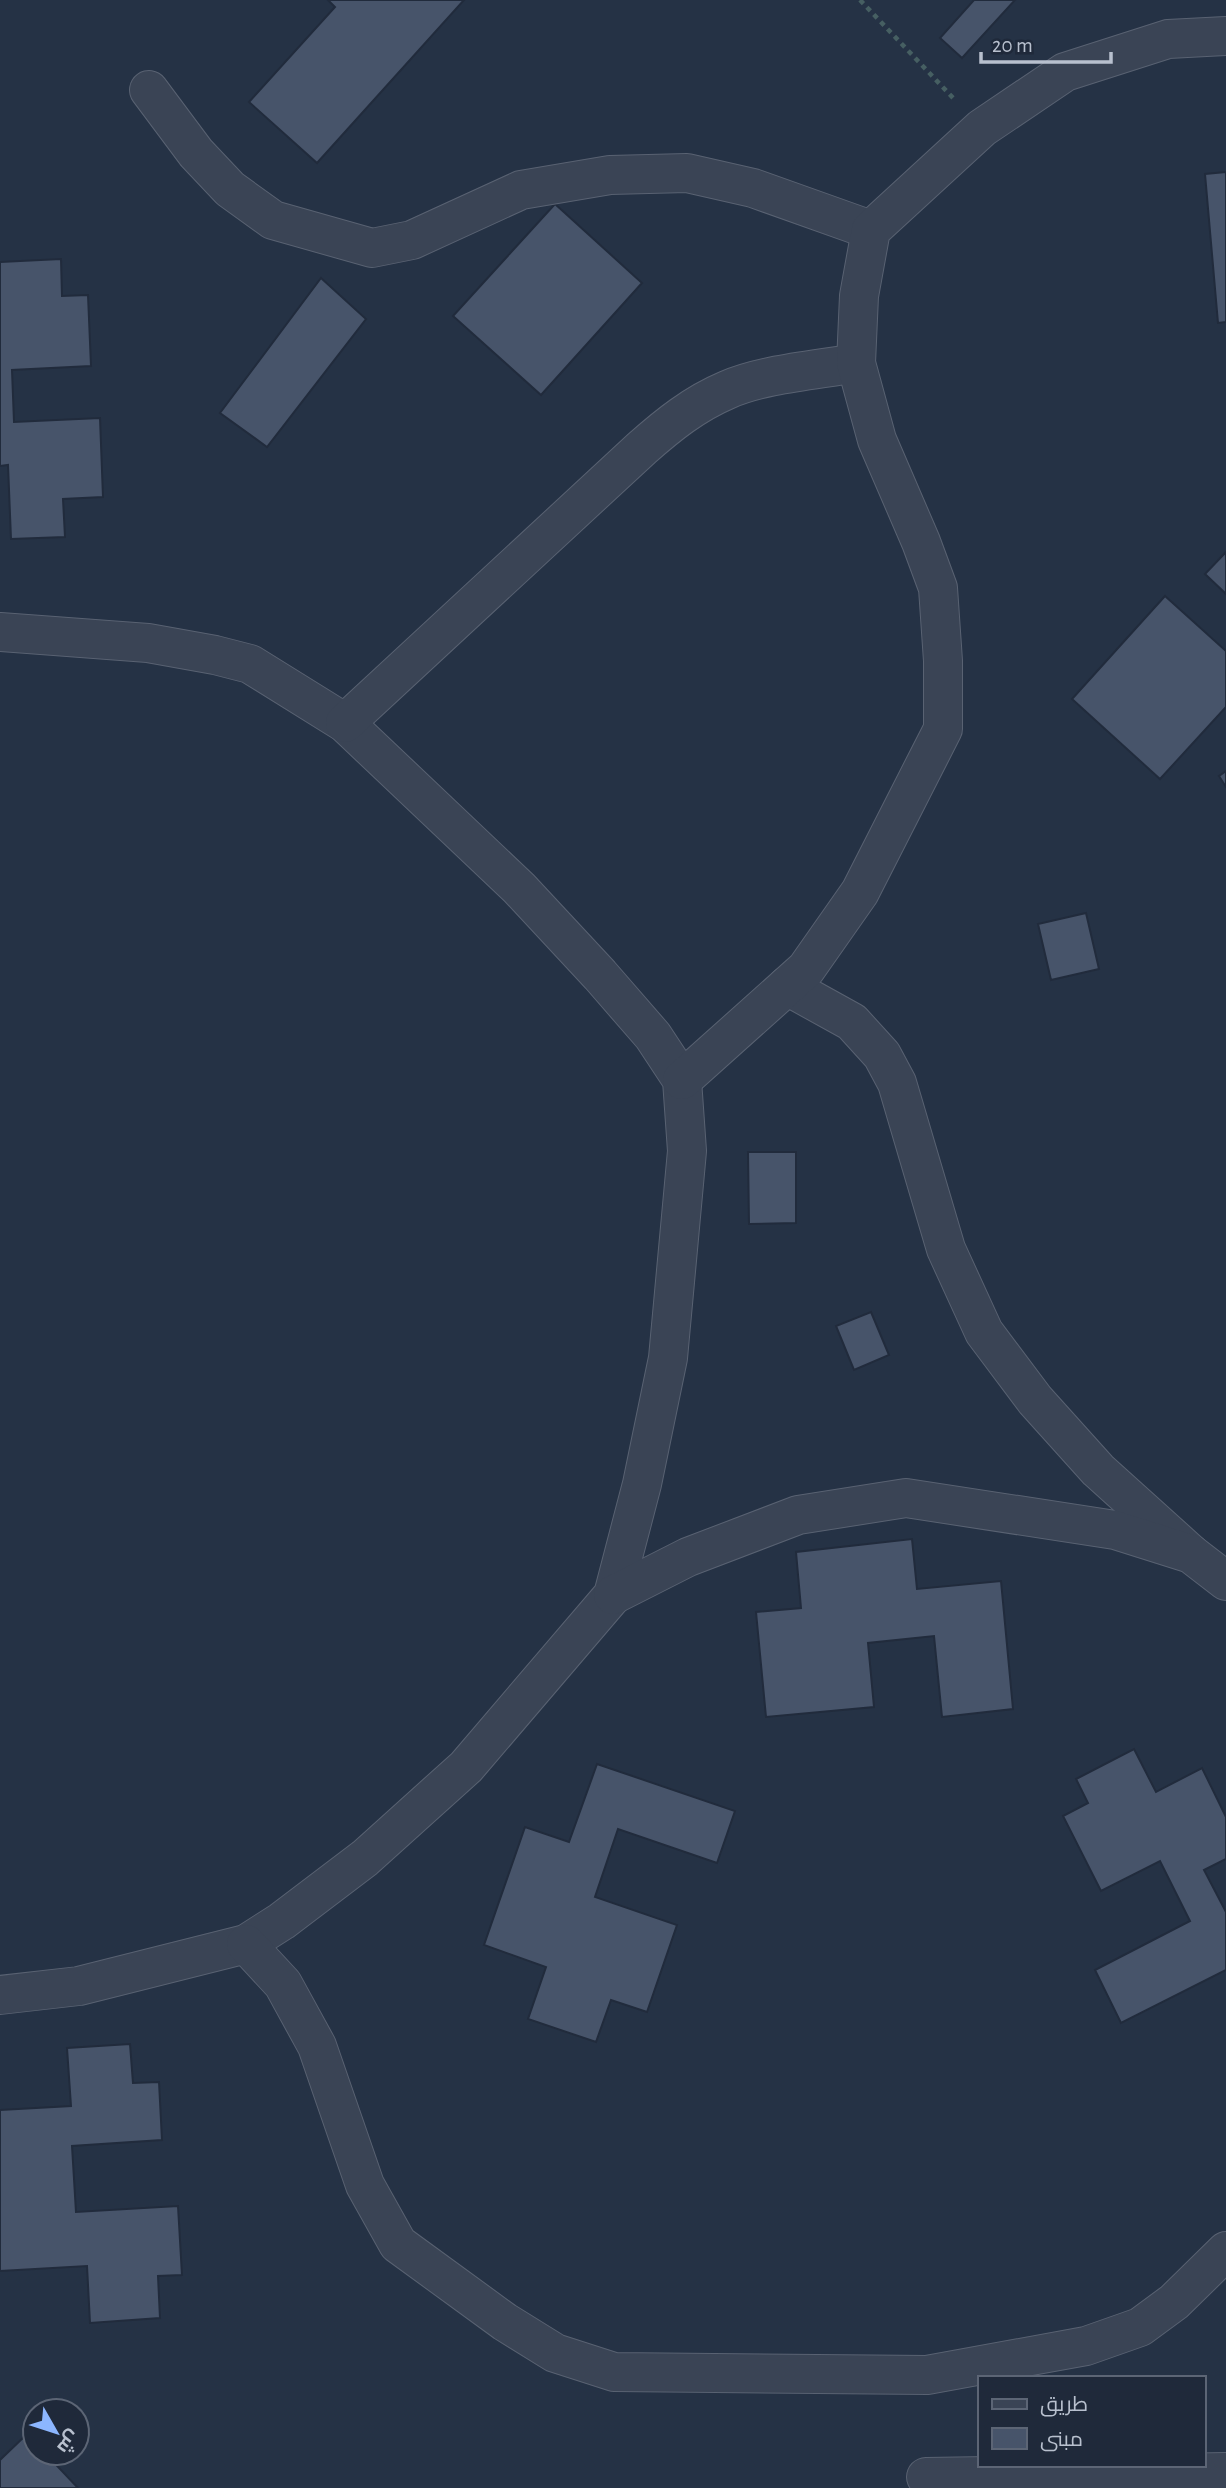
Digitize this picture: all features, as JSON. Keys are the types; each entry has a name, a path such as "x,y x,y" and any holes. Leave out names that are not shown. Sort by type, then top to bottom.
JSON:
{"street":[{"path":"682,1080 806,969 860,892 943,729 943,661 938,588 877,440 856,363 859,296 871,230 982,128 1065,72 1168,39 1226,36"},
{"path":"149,90 196,153 230,189 273,220 372,248 412,240 521,190 610,175 687,173 753,188 871,230"},
{"path":"345,723 632,457 681,415 728,389 856,363"},
{"path":"0,632 148,643 250,664 345,723 519,888 653,1036 682,1080 687,1151 668,1358 642,1483 613,1595"},
{"path":"787,985 852,1022 881,1055 897,1083 946,1249 984,1332 1035,1400 1098,1470 1191,1554 1226,1581"},
{"path":"0,1995 79,1986 246,1944 282,1921 365,1858 466,1767 613,1595 688,1558 798,1514 906,1498 1115,1530 1191,1554"},
{"path":"246,1944 283,1984 317,2046 365,2185 398,2244 505,2322 566,2357 614,2372 927,2375 1086,2346 1140,2327 1174,2302 1226,2251"},
{"path":"926,2477 1226,2472"}],"path":[{"path":"860,0 982,128"}],"building":[{"path":"328,0 464,0 317,163 249,102 335,7"},
{"path":"974,0 1015,0 962,58 940,38"},
{"path":"1226,172 1226,322 1218,323 1205,174"},
{"path":"555,204 642,283 541,395 453,316"},
{"path":"61,259 62,296 88,295 91,366 12,370 14,422 100,418 103,497 63,499 65,537 11,539 8,465 0,466 0,262"},
{"path":"321,278 366,319 267,447 220,413"},
{"path":"1226,552 1226,594 1205,574"},
{"path":"1165,596 1226,651 1226,707 1160,779 1072,699"},
{"path":"1226,771 1226,787 1219,776"},
{"path":"1086,913 1099,969 1051,980 1038,924"},
{"path":"748,1152 796,1152 796,1223 749,1224"},
{"path":"871,1312 889,1355 854,1370 836,1326"},
{"path":"912,1539 917,1589 1001,1581 1013,1709 942,1717 934,1636 868,1643 874,1707 766,1717 756,1612 801,1608 796,1552"},
{"path":"1134,1749 1156,1792 1202,1768 1226,1817 1226,1859 1204,1870 1226,1912 1226,1970 1121,2023 1095,1970 1190,1921 1160,1861 1101,1891 1063,1816 1088,1803 1076,1779"},
{"path":"597,1764 735,1811 717,1863 618,1829 595,1897 677,1925 647,2012 611,2000 596,2042 528,2019 546,1967 484,1945 525,1827 569,1842"},
{"path":"130,2044 133,2083 159,2082 162,2140 72,2146 76,2212 178,2206 182,2275 158,2276 160,2318 90,2323 87,2266 0,2271 0,2110 71,2106 67,2048"},
{"path":"21,2440 21,2467 58,2467 78,2488 0,2488 0,2460"}]}
